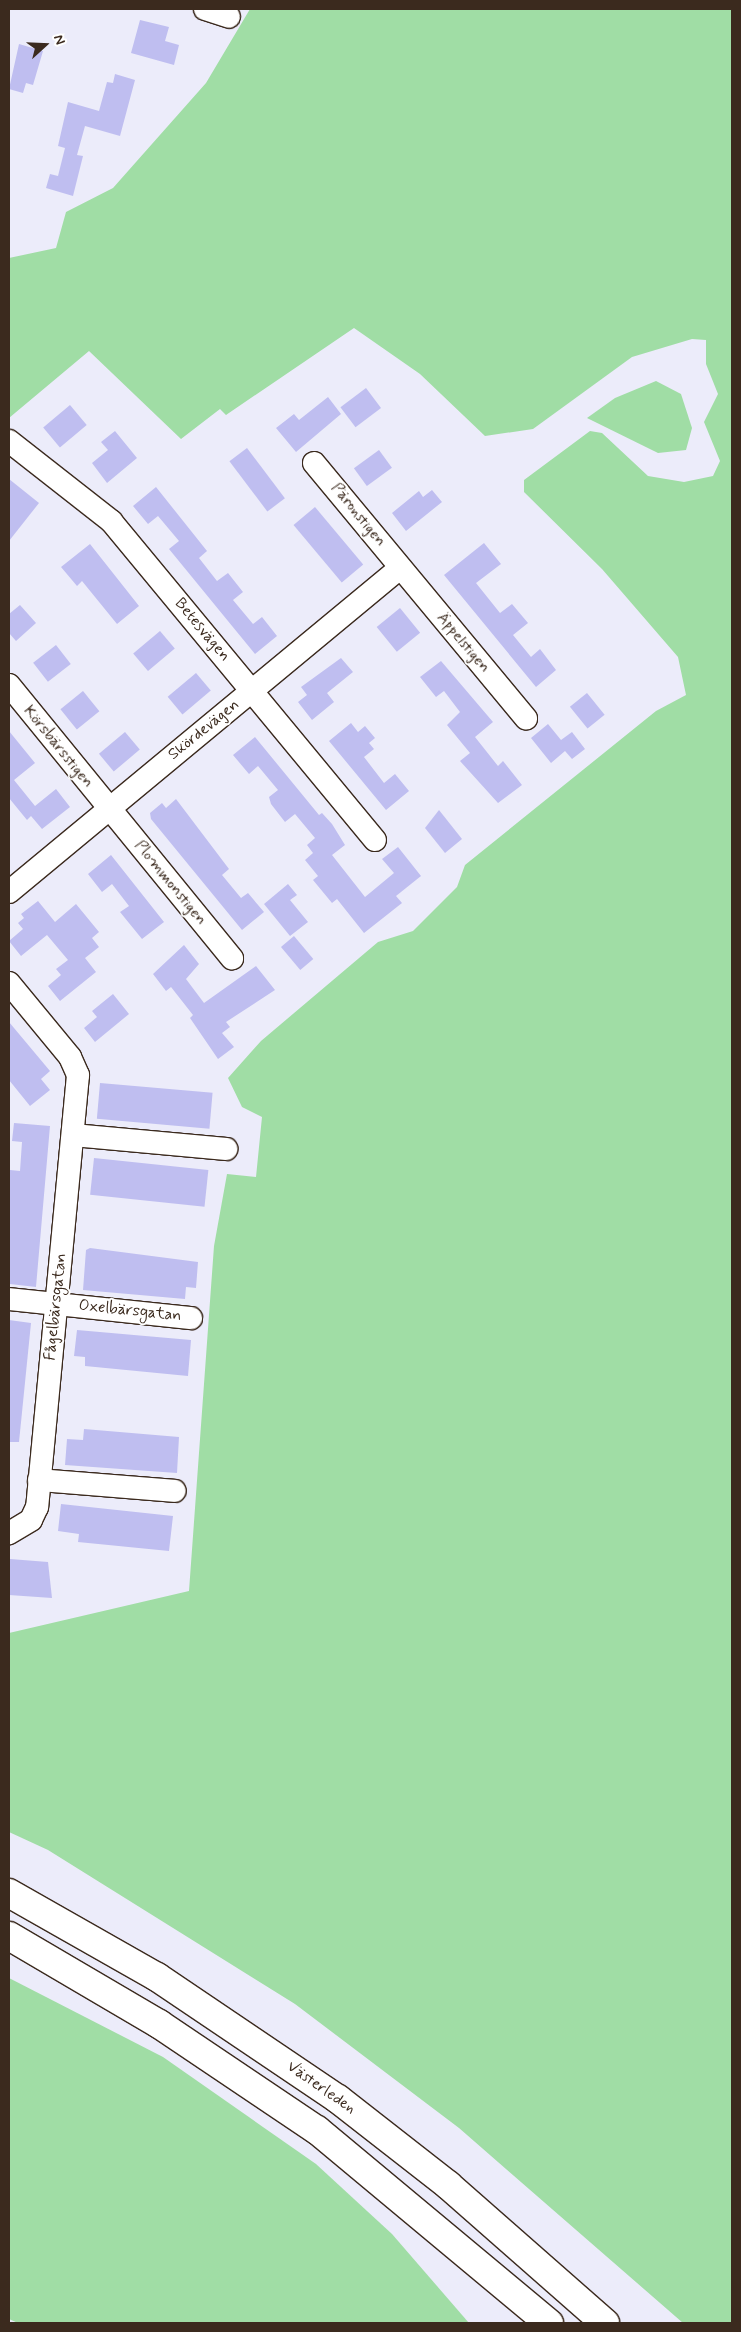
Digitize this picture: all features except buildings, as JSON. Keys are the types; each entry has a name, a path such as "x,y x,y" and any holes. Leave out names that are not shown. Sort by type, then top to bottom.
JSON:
{"highway":[{"name":"Västerleden","path":"9,1892 157,1977 338,2099 448,2186 606,2323"},
{"path":"9,1936 159,2024 317,2130 549,2323"}],"street":[{"path":"205,9 229,17"},
{"name":"Betesvägen","path":"9,442 111,521 375,840"},
{"name":"Päronstigen","path":"314,462 400,568"},
{"name":"Skördevägen","path":"9,892 400,568"},
{"name":"Äppelstigen","path":"400,568 526,718"},
{"name":"Körsbärsstigen","path":"9,685 107,809"},
{"name":"Plommonstigen","path":"107,809 232,958"},
{"name":"Fågelbärsgatan","path":"9,983 76,1068 74,1135 40,1480 31,1520 9,1533"},
{"path":"74,1135 226,1149"},
{"name":"Oxelbärsgatan","path":"9,1298 191,1318"},
{"path":"40,1480 175,1491"}],"green space":[{"path":"250,9 732,9 732,2323 683,2323 459,2128 295,2004 48,1850 9,1832 9,1633 189,1591 214,1246 227,1174 256,1177 262,1117 242,1107 228,1078 261,1041 378,942 413,931 457,887 465,865 656,711 686,695 678,657 602,569 524,492 524,480 590,431 602,433 648,476 684,482 713,476 720,461 704,422 718,394 706,364 706,340 692,339 632,357 533,429 485,436 420,374 354,328 226,415 220,409 181,439 89,351 9,418 9,258 56,248 66,212 113,188 206,83"},
{"path":"656,381 681,394 692,428 686,450 658,453 587,418 615,398"},
{"path":"9,1978 163,2057 316,2164 392,2234 469,2323 18,2323 9,2319"}]}
